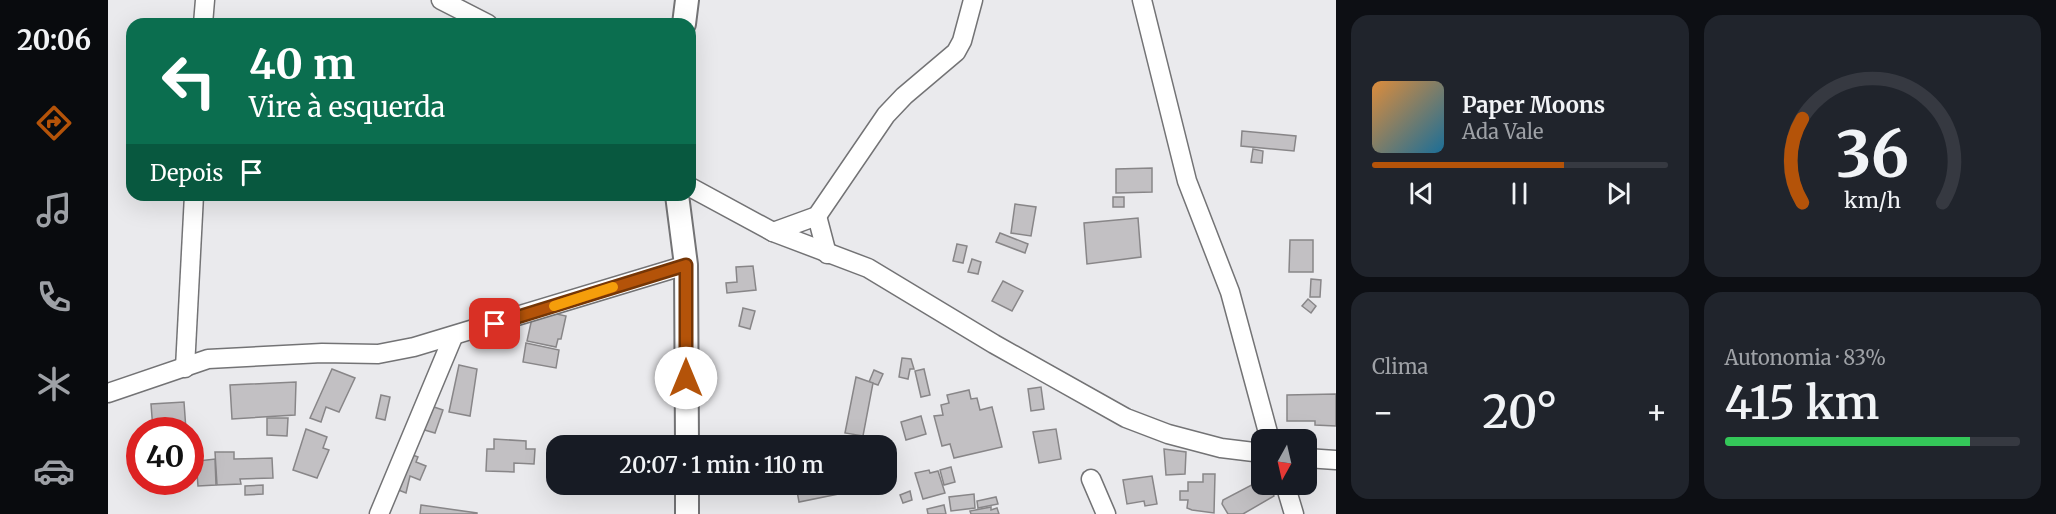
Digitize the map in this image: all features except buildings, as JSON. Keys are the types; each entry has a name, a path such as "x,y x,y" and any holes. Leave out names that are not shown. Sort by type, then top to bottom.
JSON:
{"street":[{"path":"204,18 205,0"},
{"path":"441,0 476,18"},
{"path":"685,18 687,0"},
{"path":"773,232 817,216 886,115 904,96 956,52 962,41 973,0"},
{"path":"1142,0 1187,181 1230,292 1267,429"},
{"path":"696,190 773,232 868,268 1003,350 1126,418 1168,434 1221,448 1251,452"},
{"path":"185,368 194,201"},
{"path":"678,201 686,265 687,435"},
{"path":"817,216 827,254"},
{"path":"108,393 208,359 230,356 378,354 453,337 686,265"},
{"path":"379,514 453,337"},
{"path":"1317,459 1336,460"},
{"path":"1091,479 1106,514"},
{"path":"687,495 687,514"},
{"path":"1288,495 1294,514"}],"slow traffic":[{"path":"554,306 613,287"}],"route":[{"path":"495,324 686,265 686,378"}]}
